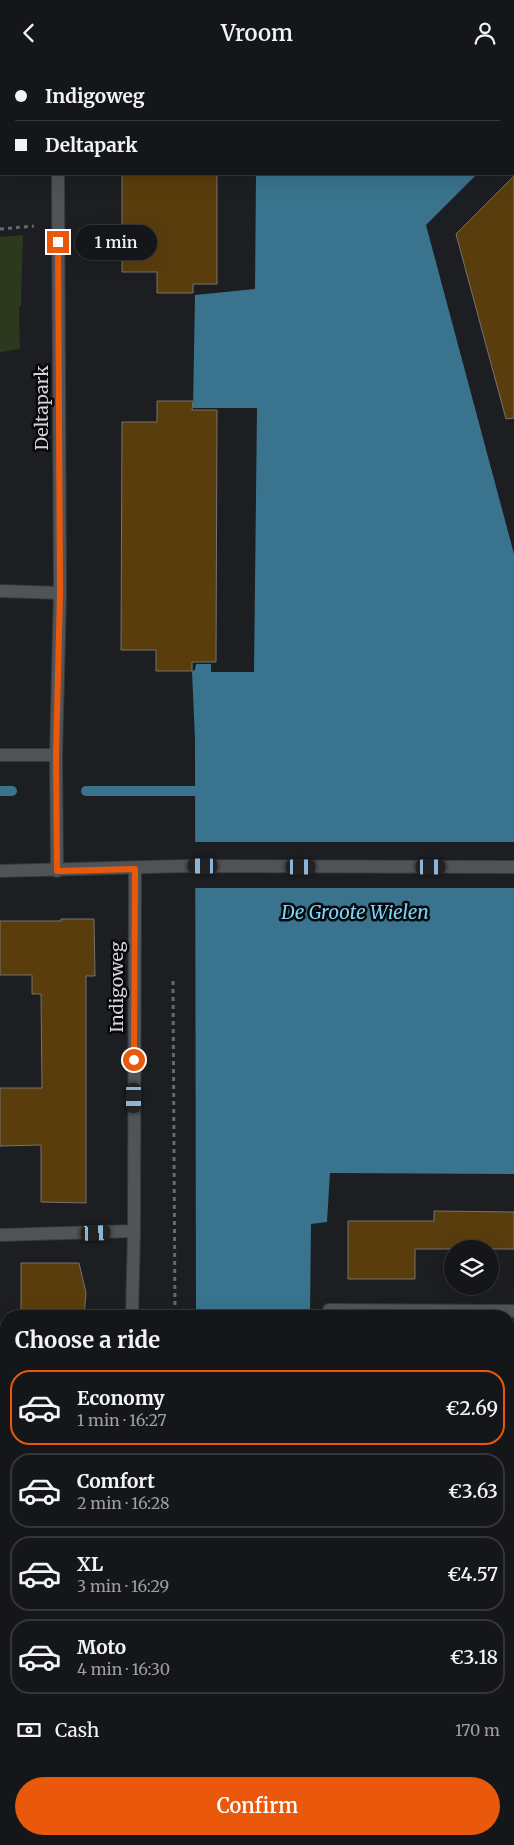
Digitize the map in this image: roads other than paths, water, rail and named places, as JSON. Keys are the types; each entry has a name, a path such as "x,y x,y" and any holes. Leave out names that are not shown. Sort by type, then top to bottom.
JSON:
{"street":[{"name":"Deltapark","path":"57,871 56,755 60,593 58,175"},
{"path":"0,591 60,593"},
{"path":"0,755 56,755"},
{"path":"0,871 135,869 184,866 514,867"},
{"name":"Indigoweg","path":"132,1310 135,869"},
{"path":"0,1235 134,1231"}],"water":[{"name":"De Groote Wielen","path":"256,175 476,175 426,225 514,554 514,1174 330,1173 327,1222 311,1224 310,1310 196,1310 195,739 192,671 195,670 196,664 211,664 211,672 254,672 257,408 193,408 195,295 255,289"}],"waterway":[{"path":"0,791 12,791"},
{"path":"86,791 195,791"}]}
